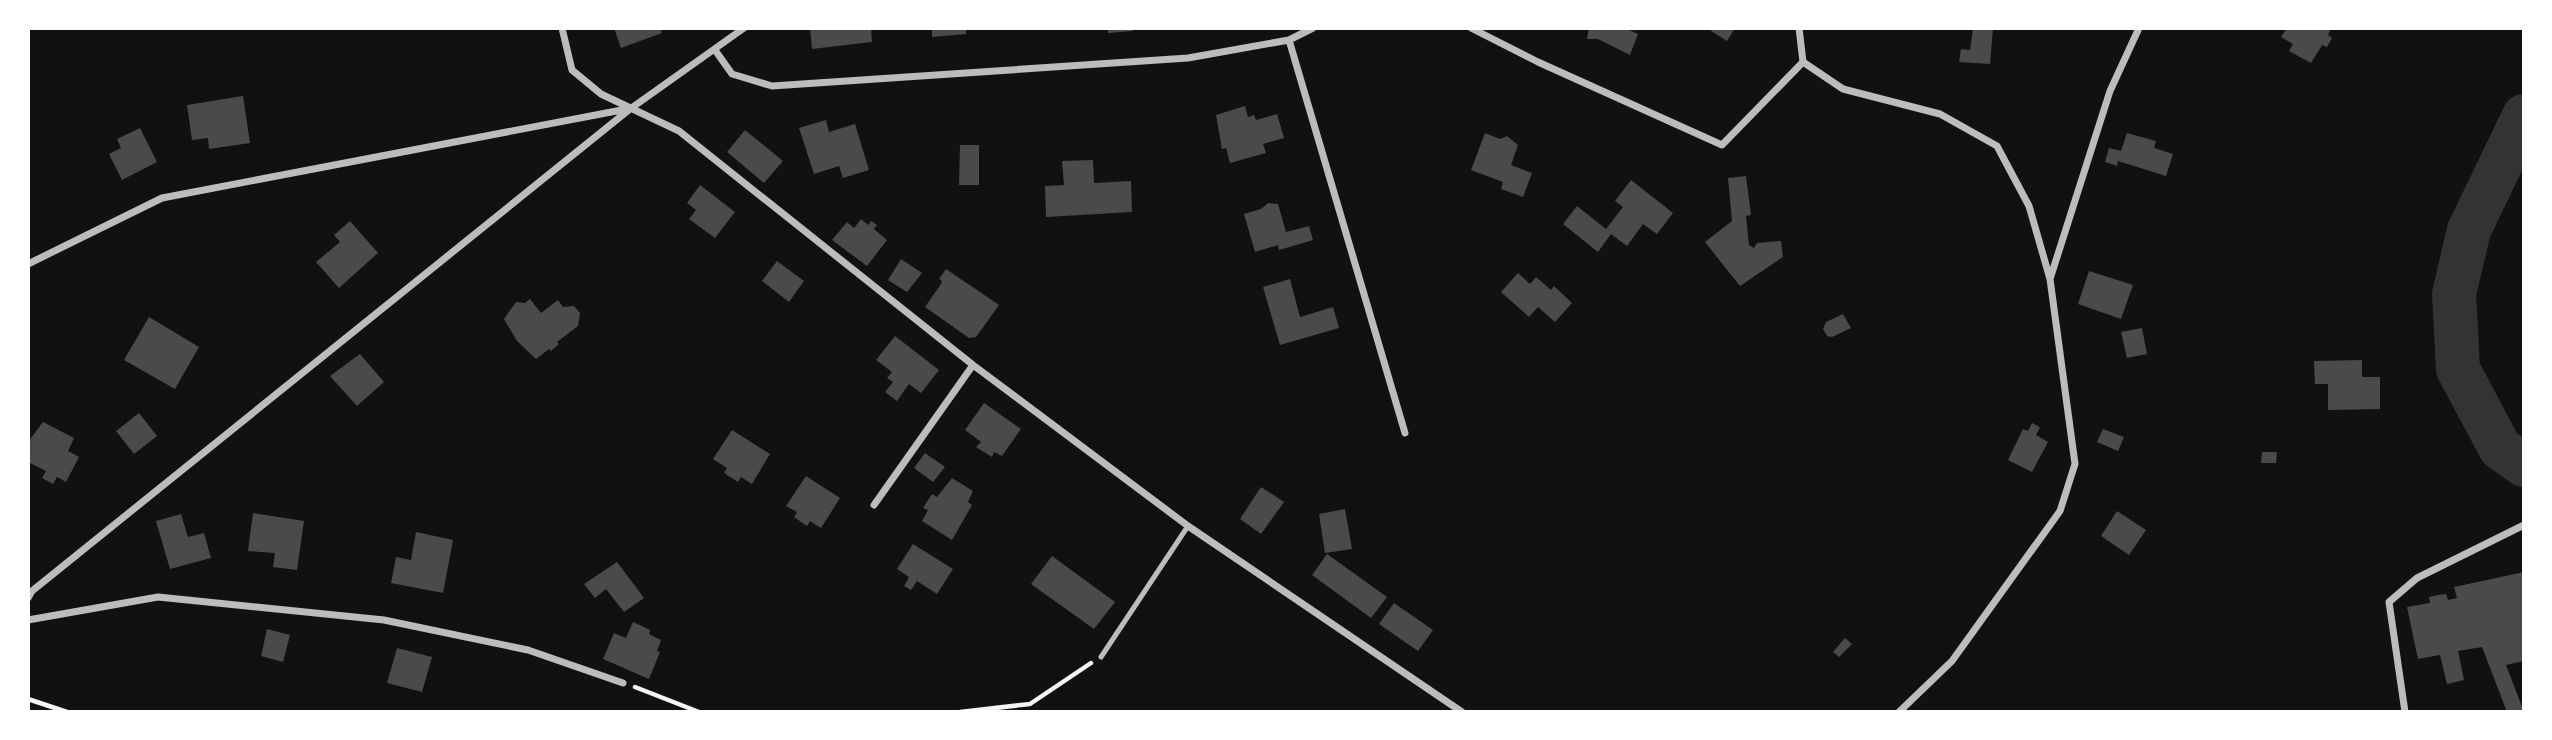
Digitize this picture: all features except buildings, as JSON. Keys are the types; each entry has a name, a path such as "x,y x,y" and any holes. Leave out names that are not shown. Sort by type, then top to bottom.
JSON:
{"street":[{"path":"562,28 572,70 601,94 679,131 973,365 1188,526 1462,712"},
{"path":"28,598 32,591 630,109 744,28"},
{"path":"716,50 732,74 772,86 1188,58 1289,40 1313,28"},
{"path":"1471,28 1549,67 1722,145 1803,62 1800,28"},
{"path":"2050,279 2110,91 2140,28"},
{"path":"1289,40 1405,433"},
{"path":"1803,62 1843,89 1940,114 1997,146 2029,205 2050,279 2075,464 2060,512 1952,661 1899,712"},
{"path":"28,264 162,198 630,109"},
{"path":"874,505 973,365"},
{"path":"2405,712 2389,602 2417,578 2524,525"},
{"path":"28,620 158,597 371,618 528,650 623,683"}],"lane":[{"path":"1101,657 1188,526"}],"path":[{"path":"960,712 1030,704 1101,657"},
{"path":"623,683 699,712"},
{"path":"28,699 67,712"}],"waterway":[{"path":"2524,116 2469,230 2454,294 2458,369 2500,448 2524,465"}]}
